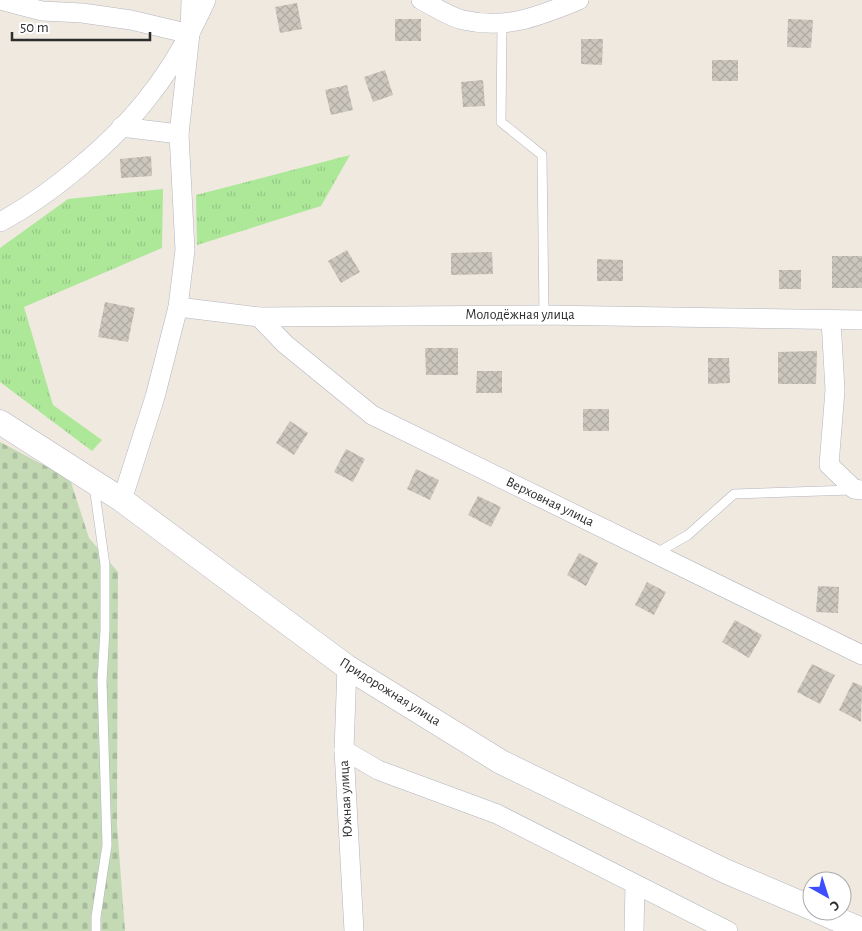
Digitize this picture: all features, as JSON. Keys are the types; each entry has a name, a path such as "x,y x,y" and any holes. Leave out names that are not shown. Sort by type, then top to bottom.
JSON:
{"street":[{"path":"0,0 42,11 82,13 131,20 190,34"},
{"path":"122,500 155,397 178,307 185,250 178,134 190,34 191,0"},
{"path":"0,222 17,213 69,174 122,127 150,95 190,34 206,0"},
{"path":"421,0 462,20 502,25 534,18 579,0"},
{"path":"122,127 178,134"},
{"name":"Молодёжная улица","path":"178,307 259,317 544,315 862,320"},
{"name":"Верховная улица","path":"259,317 285,344 372,415 862,655"},
{"path":"831,320 836,390 829,465 858,490"},
{"name":"Придорожная улица","path":"0,422 122,500 347,667 501,762 725,871 802,904"},
{"name":"Южная улица","path":"347,667 344,750 354,931"},
{"path":"344,750 378,770 497,814 728,931"},
{"path":"634,931 635,885"},
{"path":"841,921 862,930"}],"lane":[{"path":"502,25 500,122 542,155 544,315"},
{"path":"93,480 105,565 105,630 102,681 107,845 96,917 96,931"},
{"path":"655,554 688,536 734,494 858,490"}],"green space":[{"path":"350,155 321,206 197,245 196,195"},
{"path":"163,189 162,248 24,307 53,405 102,440 92,451 0,382 0,248 68,199"},
{"path":"0,442 70,479 89,538 118,572 117,825 125,931 0,931"}],"building":[{"path":"297,3 302,29 280,33 275,7"},
{"path":"395,19 421,19 421,41 395,41"},
{"path":"788,19 813,20 811,48 787,47"},
{"path":"581,39 603,39 602,65 581,64"},
{"path":"712,60 738,60 738,81 712,81"},
{"path":"385,70 393,95 373,102 364,77"},
{"path":"483,80 485,106 463,107 461,82"},
{"path":"347,85 353,110 331,115 325,90"},
{"path":"151,156 152,176 121,178 120,159"},
{"path":"347,250 360,272 341,283 328,261"},
{"path":"492,252 493,274 451,275 451,253"},
{"path":"832,256 862,256 862,288 832,288"},
{"path":"597,259 623,260 623,281 597,281"},
{"path":"779,270 801,270 801,289 779,289"},
{"path":"105,302 135,308 128,342 98,337"},
{"path":"425,348 458,348 458,375 426,375"},
{"path":"817,351 816,384 778,384 778,352"},
{"path":"708,358 729,358 730,383 708,384"},
{"path":"477,371 502,371 502,393 476,393"},
{"path":"583,409 609,409 609,431 583,431"},
{"path":"290,421 308,433 294,455 276,443"},
{"path":"346,449 365,459 353,482 334,472"},
{"path":"416,469 439,480 430,500 407,489"},
{"path":"478,496 501,507 491,527 468,515"},
{"path":"579,553 598,563 586,586 567,575"},
{"path":"647,582 666,592 654,615 635,605"},
{"path":"818,586 839,587 838,613 816,612"},
{"path":"735,620 762,635 749,658 722,642"},
{"path":"812,664 835,675 820,704 797,692"},
{"path":"853,682 862,686 861,722 839,710"}]}
